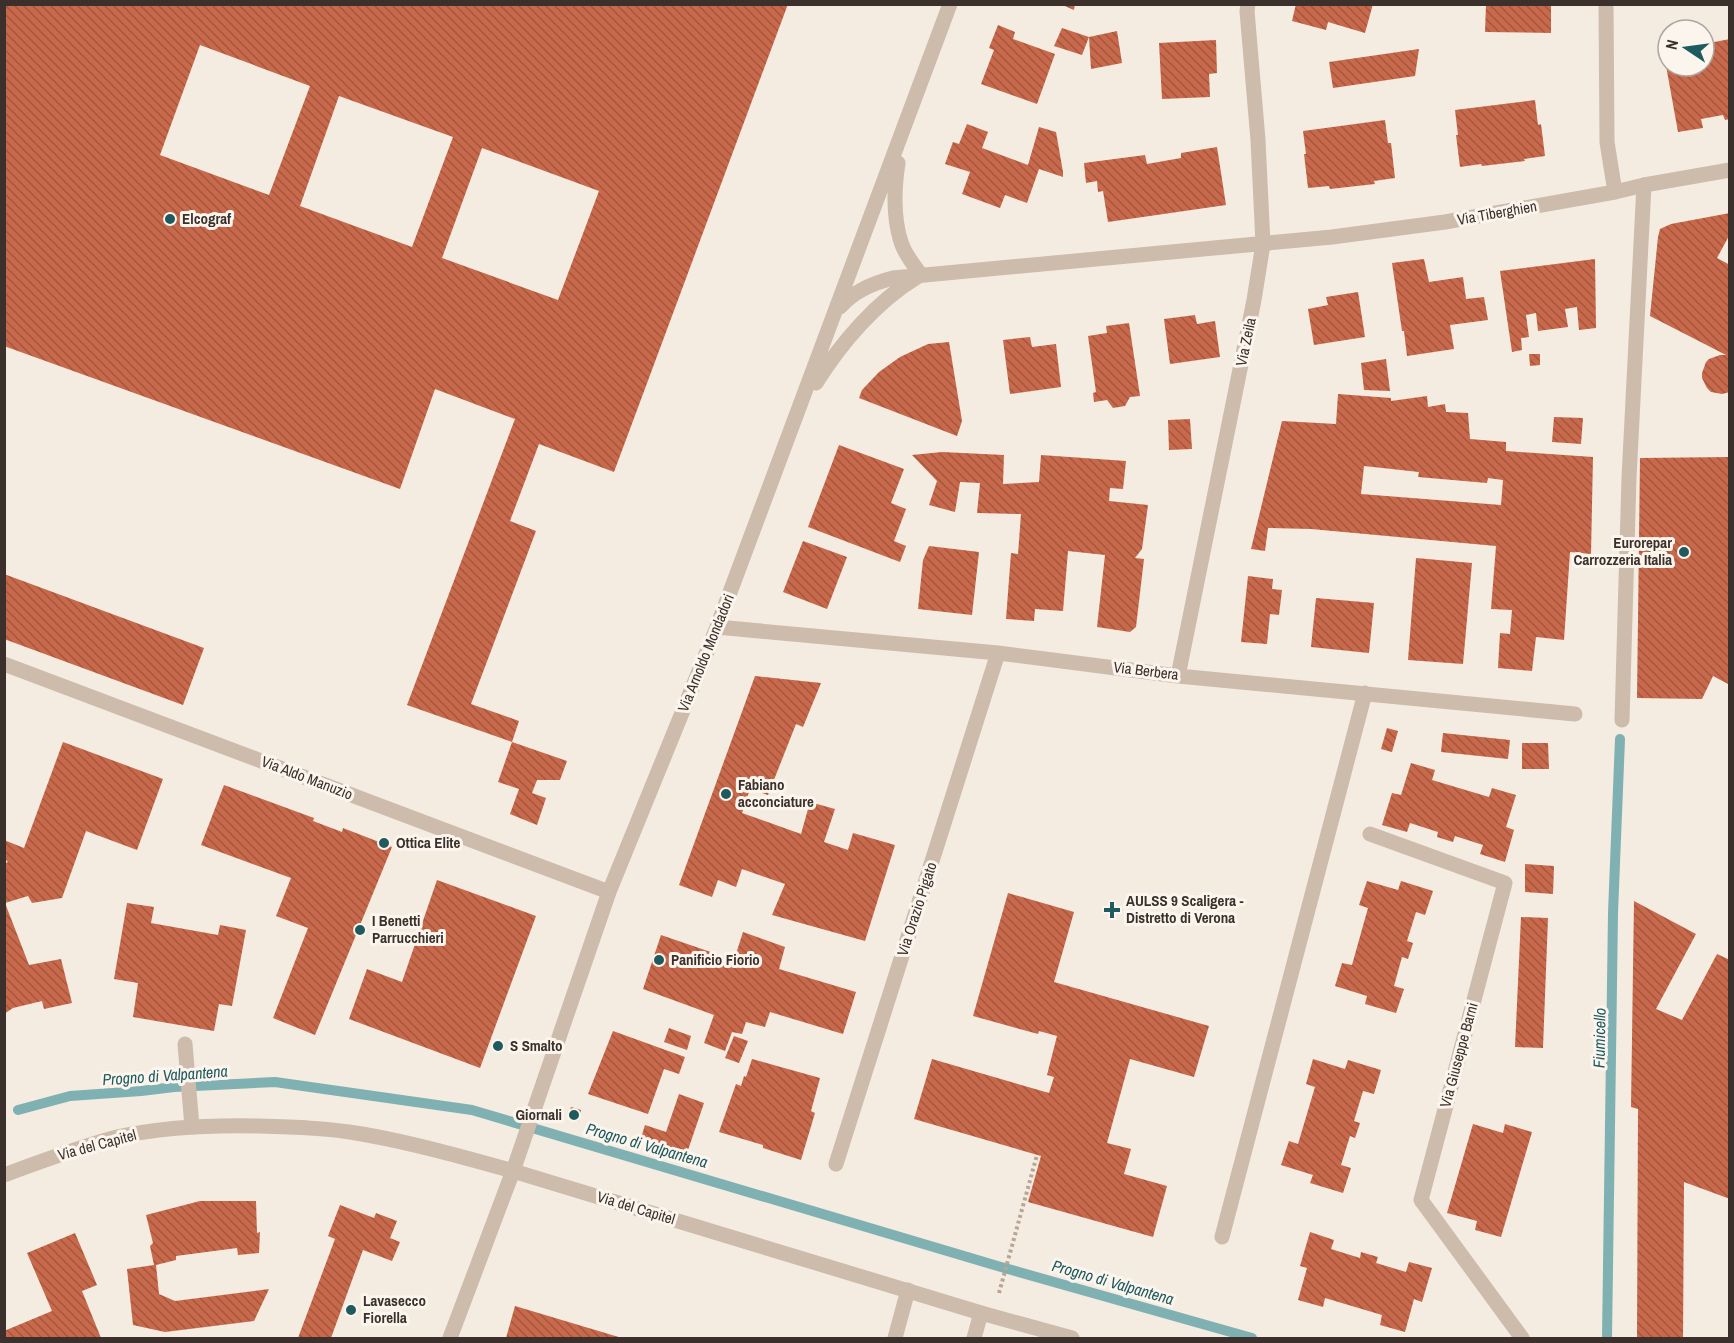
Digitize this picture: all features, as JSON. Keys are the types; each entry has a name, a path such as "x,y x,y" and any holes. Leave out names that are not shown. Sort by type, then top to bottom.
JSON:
{"street":[{"path":"799,411 823,372 847,340 886,301 921,274 909,259 901,243 896,218 894,187 901,136 950,4"},
{"name":"Via Zeila","path":"1178,676 1254,300 1263,244 1248,4"},
{"path":"1606,4 1607,142 1616,192"},
{"name":"Via Arnoldo Mondadori","path":"450,1338 513,1171 609,892 717,627 901,136"},
{"name":"Via Tiberghien","path":"836,312 856,293 870,285 893,278 1332,237 1445,222 1730,170"},
{"path":"1622,720 1629,478 1644,185"},
{"name":"Via Berbera","path":"717,627 998,653 1178,676 1575,714"},
{"name":"Via Orazio Pigato","path":"836,1164 998,653"},
{"name":"Via Aldo Manuzio","path":"4,664 609,892"},
{"path":"1222,1237 1365,693"},
{"name":"Via Giuseppe Barni","path":"1370,834 1505,884 1420,1200 1522,1338"},
{"path":"185,1044 192,1127"},
{"name":"Via del Capitel","path":"4,1175 82,1147 118,1137 159,1130 211,1125 314,1128 362,1134 437,1150 513,1171 981,1313 1072,1338"},
{"path":"895,1338 908,1290"},
{"path":"974,1338 981,1313"}],"path":[{"path":"1002,1285 1037,1155"}],"building":[{"path":"4,4 788,4 614,472 539,444 510,521 536,531 471,704 519,721 512,742 407,705 515,419 435,389 400,489 4,346","holes":["200,45 310,86 269,195 160,155","339,96 453,137 412,247 300,206","482,148 599,191 558,300 442,258"]},
{"path":"1060,4 1075,4 1074,10"},
{"path":"1296,4 1373,4 1365,33 1328,22 1326,30 1292,21"},
{"path":"1486,4 1551,4 1551,33 1485,32"},
{"path":"998,25 1015,32 1013,39 1055,54 1037,104 981,84 994,50 989,48"},
{"path":"1062,28 1089,37 1082,55 1054,46"},
{"path":"1117,31 1122,63 1091,69 1089,37"},
{"path":"1730,39 1730,119 1725,120 1723,115 1701,119 1703,128 1678,132 1668,78 1716,78 1716,42"},
{"path":"1216,40 1217,73 1209,74 1210,97 1162,99 1159,43"},
{"path":"1419,49 1415,76 1333,88 1329,62"},
{"path":"1535,100 1545,156 1524,159 1525,161 1460,167 1455,110"},
{"path":"1385,120 1388,143 1391,143 1395,178 1374,181 1375,184 1330,189 1329,186 1308,188 1303,131"},
{"path":"967,124 988,132 982,148 1028,165 1039,127 1056,132 1063,177 1039,169 1027,203 1005,195 1000,208 962,194 970,172 945,164 953,142 959,144"},
{"path":"1217,147 1226,205 1108,222 1103,191 1098,192 1097,181 1086,183 1084,163 1145,155 1147,164 1181,158 1181,153"},
{"path":"1730,213 1730,234 1717,258 1730,265 1730,392 1722,394 1711,392 1707,388 1702,373 1709,359 1726,355 1650,316 1660,229 1671,224"},
{"path":"1424,259 1429,282 1463,277 1466,299 1484,297 1488,320 1450,325 1454,349 1407,356 1392,263"},
{"path":"1595,259 1596,328 1579,330 1577,307 1565,309 1568,327 1538,331 1536,313 1526,315 1529,337 1521,338 1522,350 1512,352 1500,271"},
{"path":"1358,292 1365,337 1314,345 1308,309 1328,305 1326,297"},
{"path":"1195,315 1197,324 1215,321 1220,357 1170,364 1164,319"},
{"path":"1129,323 1140,396 1130,397 1125,406 1113,408 1107,400 1094,402 1093,393 1096,392 1088,336 1107,333 1106,326"},
{"path":"1030,337 1032,347 1056,344 1061,387 1010,394 1003,340"},
{"path":"949,342 962,421 957,436 859,398 862,390 879,372 900,357 928,344"},
{"path":"1529,354 1540,354 1540,365 1530,366"},
{"path":"1386,359 1390,391 1364,390 1361,363"},
{"path":"1338,394 1391,398 1391,401 1427,396 1428,407 1445,404 1446,412 1468,413 1470,439 1506,442 1506,451 1593,457 1591,554 1570,552 1564,640 1536,637 1532,671 1498,668 1500,633 1510,634 1512,610 1491,609 1496,546 1311,529 1268,528 1265,551 1251,549 1282,421 1336,424","holes":["1364,466 1419,472 1418,477 1487,483 1488,478 1503,480 1501,505 1361,494"]},
{"path":"1554,417 1583,418 1581,444 1552,442"},
{"path":"1190,419 1192,449 1169,450 1168,420"},
{"path":"839,445 904,469 891,503 906,509 894,541 906,546 900,562 808,527"},
{"path":"942,452 1004,455 1003,484 1039,482 1041,455 1126,461 1123,489 1110,488 1109,501 1148,505 1142,549 1135,558 1144,559 1136,627 1130,632 1097,627 1105,555 1068,551 1063,611 1035,609 1034,621 1006,619 1011,553 1018,554 1021,514 977,513 980,483 960,482 955,512 929,505 937,481 912,455"},
{"name":"Eurorepar Carrozzeria Italia","path":"1730,457 1730,685 1713,676 1702,699 1637,698 1640,458"},
{"path":"803,541 847,557 827,609 783,592"},
{"path":"929,546 979,552 972,615 918,609 923,560"},
{"path":"1416,558 1472,563 1463,664 1408,660"},
{"path":"4,574 204,648 183,705 4,639"},
{"path":"1248,576 1273,579 1272,589 1282,590 1279,615 1270,614 1267,644 1241,642"},
{"path":"1316,598 1374,603 1369,653 1311,647"},
{"path":"755,676 821,683 803,727 796,724 768,795 750,789 742,813 801,834 810,802 835,809 824,842 848,850 853,833 895,845 865,941 772,915 785,884 742,869 736,887 718,880 712,897 679,885"},
{"path":"1387,728 1398,731 1392,752 1381,749"},
{"path":"1443,733 1510,740 1508,759 1441,752"},
{"path":"63,742 163,779 137,850 86,831 62,898 32,903 28,896 5,903 29,965 61,959 72,1003 44,1009 42,1001 13,1008 4,1014 4,864 8,862 4,858 4,840 24,848"},
{"path":"512,742 567,761 560,780 537,780 532,793 546,798 537,825 510,814 519,789 498,782"},
{"path":"1522,743 1548,743 1549,769 1522,769"},
{"path":"1411,763 1435,770 1432,780 1489,797 1492,788 1516,795 1506,827 1514,830 1505,862 1480,854 1483,845 1455,836 1453,842 1437,837 1438,832 1410,823 1407,832 1382,825 1392,793 1401,795"},
{"path":"224,785 314,818 313,821 342,832 343,828 392,847 315,1035 273,1018 308,928 276,916 291,878 201,845"},
{"path":"1525,864 1554,866 1553,894 1525,892"},
{"path":"437,880 536,916 480,1068 349,1019 367,969 402,982"},
{"path":"1367,881 1398,890 1401,881 1433,891 1425,915 1416,912 1407,941 1413,943 1408,959 1402,957 1394,986 1404,989 1396,1013 1365,1004 1367,996 1335,986 1342,963 1352,965 1368,908 1359,905"},
{"path":"1008,893 1074,912 1054,982 1209,1026 1194,1077 1130,1059 1107,1143 1131,1149 1124,1174 1167,1186 1153,1237 1028,1202 1041,1156 914,1119 932,1059 1049,1093 1054,1077 1047,1075 1057,1036 1039,1031 1038,1034 973,1016"},
{"path":"1634,901 1696,934 1656,1009 1682,1020 1717,954 1730,960 1730,1199 1684,1182 1683,1338 1637,1338 1638,1109 1631,1107"},
{"path":"127,903 154,907 151,923 218,935 220,925 246,930 232,1006 219,1004 214,1031 133,1017 138,983 114,979"},
{"path":"1521,917 1548,918 1543,1048 1515,1047"},
{"path":"743,932 785,947 779,969 856,992 843,1034 770,1012 765,1027 746,1022 742,1034 732,1032 725,1051 704,1043 714,1015 643,989 661,935 734,960"},
{"path":"669,1028 691,1036 687,1050 664,1042"},
{"path":"613,1031 685,1057 679,1074 664,1069 648,1114 588,1094"},
{"path":"734,1036 748,1041 739,1063 725,1058"},
{"path":"752,1059 820,1078 811,1111 815,1113 801,1160 763,1148 763,1145 719,1132 736,1084 741,1086"},
{"path":"1313,1059 1345,1069 1348,1060 1381,1070 1374,1094 1363,1091 1354,1121 1360,1123 1355,1138 1350,1136 1341,1165 1351,1168 1343,1193 1310,1183 1313,1175 1281,1165 1289,1141 1298,1144 1315,1087 1306,1084"},
{"path":"679,1094 704,1103 687,1153 641,1138 645,1125 666,1132"},
{"path":"571,1107 581,1110 578,1121 568,1118"},
{"path":"1473,1124 1503,1133 1505,1124 1532,1132 1501,1237 1475,1230 1477,1221 1447,1213"},
{"path":"200,1201 256,1201 257,1233 260,1232 259,1253 238,1255 237,1248 176,1256 176,1260 156,1265 159,1294 175,1301 269,1289 254,1321 165,1332 133,1325 127,1269 154,1265 150,1246 153,1243 146,1215"},
{"path":"340,1205 374,1218 376,1213 397,1221 390,1238 400,1242 392,1261 363,1250 331,1338 298,1338 335,1239 328,1236"},
{"path":"1310,1232 1334,1240 1331,1249 1360,1258 1361,1252 1378,1257 1376,1263 1406,1272 1409,1262 1432,1268 1422,1302 1414,1299 1405,1332 1380,1325 1382,1315 1325,1298 1323,1307 1298,1300 1307,1268 1300,1266"},
{"path":"75,1233 97,1285 82,1291 101,1338 4,1338 4,1331 52,1311 27,1253"},
{"path":"515,1306 622,1338 506,1338"}],"waterway":[{"name":"Fiumicello","path":"1607,1338 1613,913 1620,739"},
{"name":"Progno di Valpantena","path":"18,1110 70,1096 174,1087 275,1082 472,1110 1001,1267 1252,1338"}],"place":[{"name":"Elcograf","path":"170,219"},
{"name":"Eurorepar Carrozzeria Italia","path":"1684,552"},
{"name":"Fabiano acconciature","path":"726,794"},
{"name":"Ottica Elite","path":"384,843"},
{"name":"AULSS 9 Scaligera - Distretto di Verona","path":"1112,910"},
{"name":"I Benetti Parrucchieri","path":"360,930"},
{"name":"Panificio Fiorio","path":"659,960"},
{"name":"S Smalto","path":"498,1046"},
{"name":"Giornali","path":"574,1115"},
{"name":"Lavasecco Fiorella","path":"351,1310"}]}
